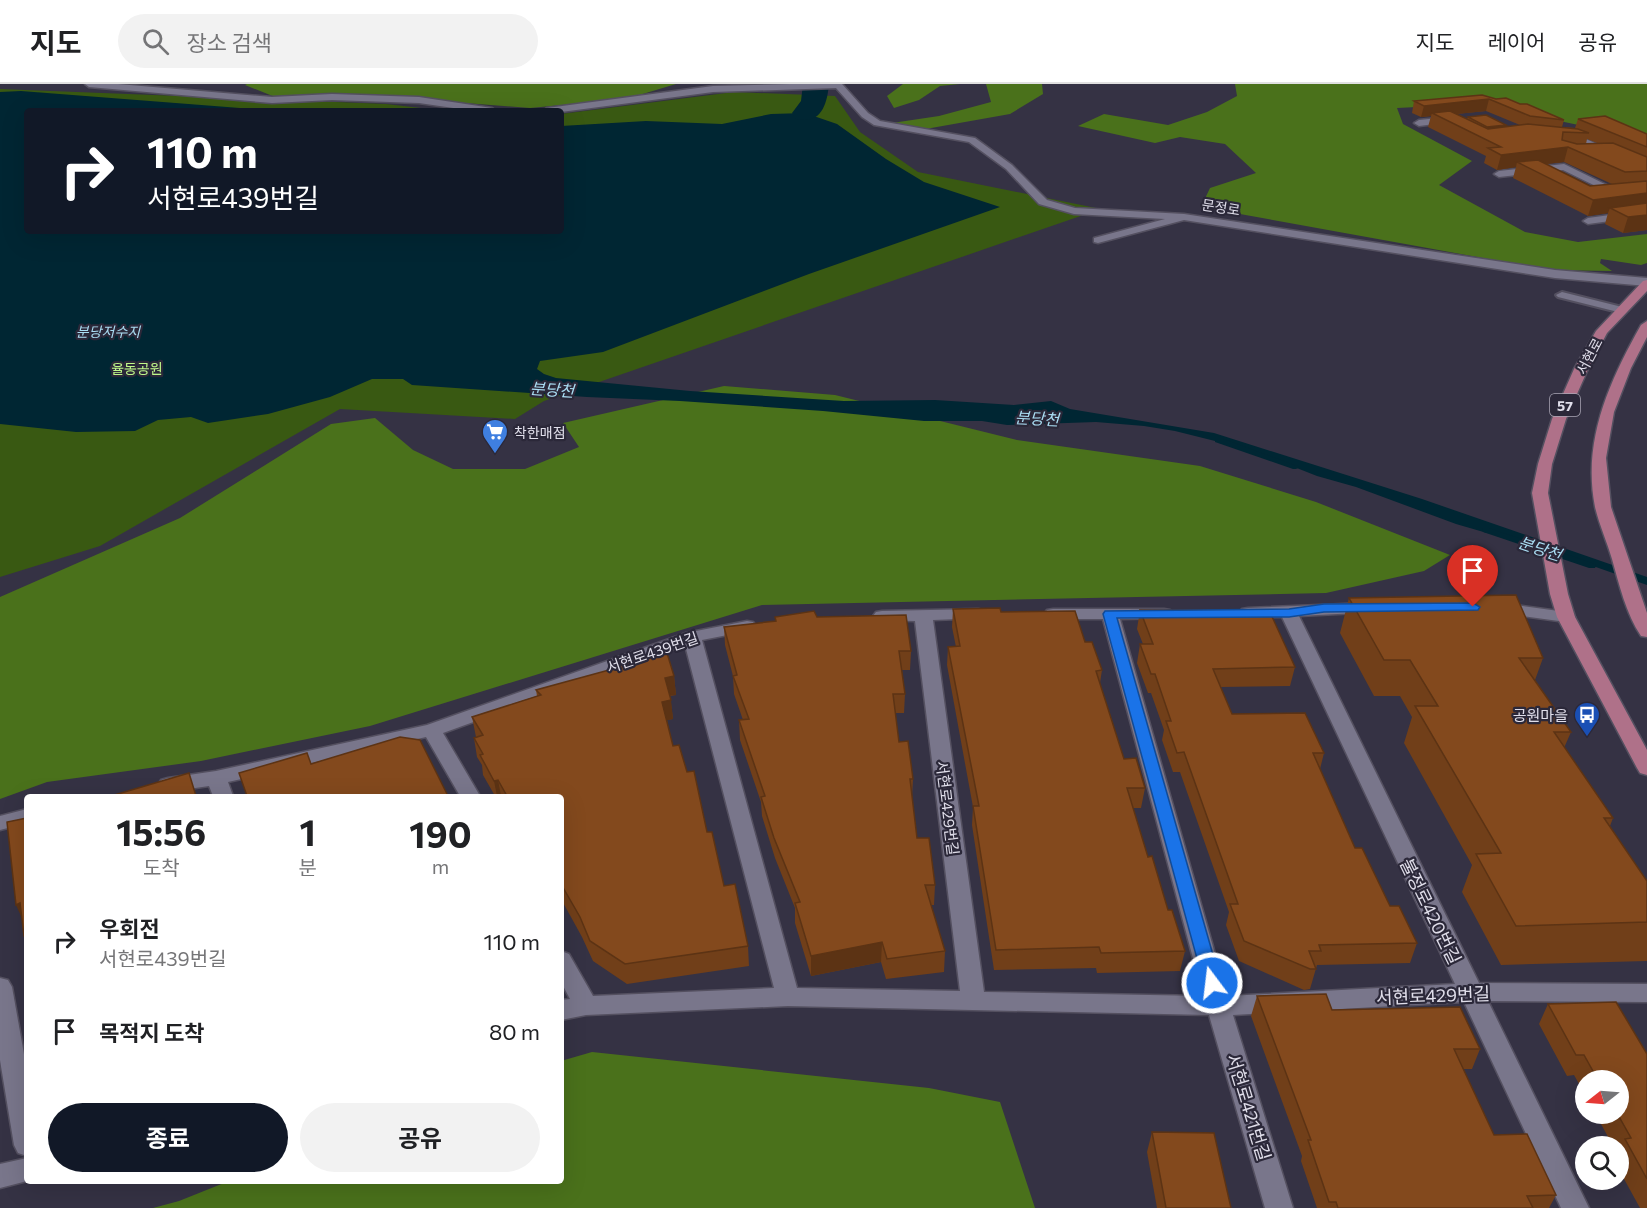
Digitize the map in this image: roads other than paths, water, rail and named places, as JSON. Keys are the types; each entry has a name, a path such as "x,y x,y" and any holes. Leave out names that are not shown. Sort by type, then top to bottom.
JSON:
{"main road":[{"name":"서현로","path":"1566,617 1559,594 1540,492 1545,464 1559,419 1581,369 1602,331 1647,283"},
{"path":"1647,325 1621,372 1603,423 1600,474 1603,508 1634,607 1647,632"},
{"name":"57","path":"1566,617 1647,768"}],"street":[{"path":"89,84 272,100 332,97 419,100 472,108"},
{"path":"564,109 713,89 775,85 835,85"},
{"name":"문정로","path":"835,85 845,90 865,117 877,123 972,140 1009,167 1043,202 1074,211 1184,217 1555,274 1647,283"},
{"path":"1419,123 1454,121"},
{"path":"1556,136 1576,138 1647,170"},
{"path":"1582,154 1612,154"},
{"path":"1499,174 1564,167 1623,193 1596,195"},
{"path":"1536,170 1555,180"},
{"path":"1588,221 1647,213"},
{"path":"1098,240 1184,217"},
{"path":"1483,607 1566,617"},
{"path":"1229,613 1289,613 1324,608 1392,608"},
{"name":"불정로420번길","path":"1289,613 1575,1208"},
{"name":"서현로429번길","path":"923,614 973,1001"},
{"path":"867,616 993,614"},
{"path":"1040,614 1181,614"},
{"path":"1110,614 1218,1006"},
{"name":"서현로439번길","path":"153,788 220,787 432,730 692,637 767,622"},
{"path":"692,637 788,997"},
{"path":"432,730 469,794"},
{"path":"0,823 24,817"},
{"path":"564,966 586,1006"},
{"path":"0,987 24,1127"},
{"name":"서현로429번길","path":"564,1010 586,1006 788,997 1218,1006 1471,992 1647,993"},
{"name":"서현로421번길","path":"1218,1006 1279,1208"},
{"path":"0,1176 24,1171"}],"lane":[{"path":"1562,295 1622,310"}],"water":[{"name":"분당저수지","path":"21,91 239,108 24,108 24,234 564,234 564,126 646,121 722,124 771,114 805,113 837,124 886,159 924,182 1000,207 809,274 603,352 540,361 537,369 556,378 690,391 844,401 935,400 1014,405 1051,401 1070,409 1214,433 1422,499 1647,577 1647,585 1502,534 1487,533 1456,524 1356,487 1317,476 1251,450 1175,431 1144,426 1096,422 1007,425 982,421 924,421 823,411 412,385 403,379 372,379 330,397 268,414 208,423 191,417 158,420 135,431 76,432 0,424 0,92"}],"waterway":[{"path":"805,113 814,102 816,84"},
{"name":"분당천","path":"1218,440 1296,467"},
{"name":"분당천","path":"1486,530 1592,566"}],"place":[{"name":"착한매점","path":"495,455"},
{"name":"공원마을","path":"1587,738"}],"park label":[{"name":"율동공원","path":"137,368"}]}
